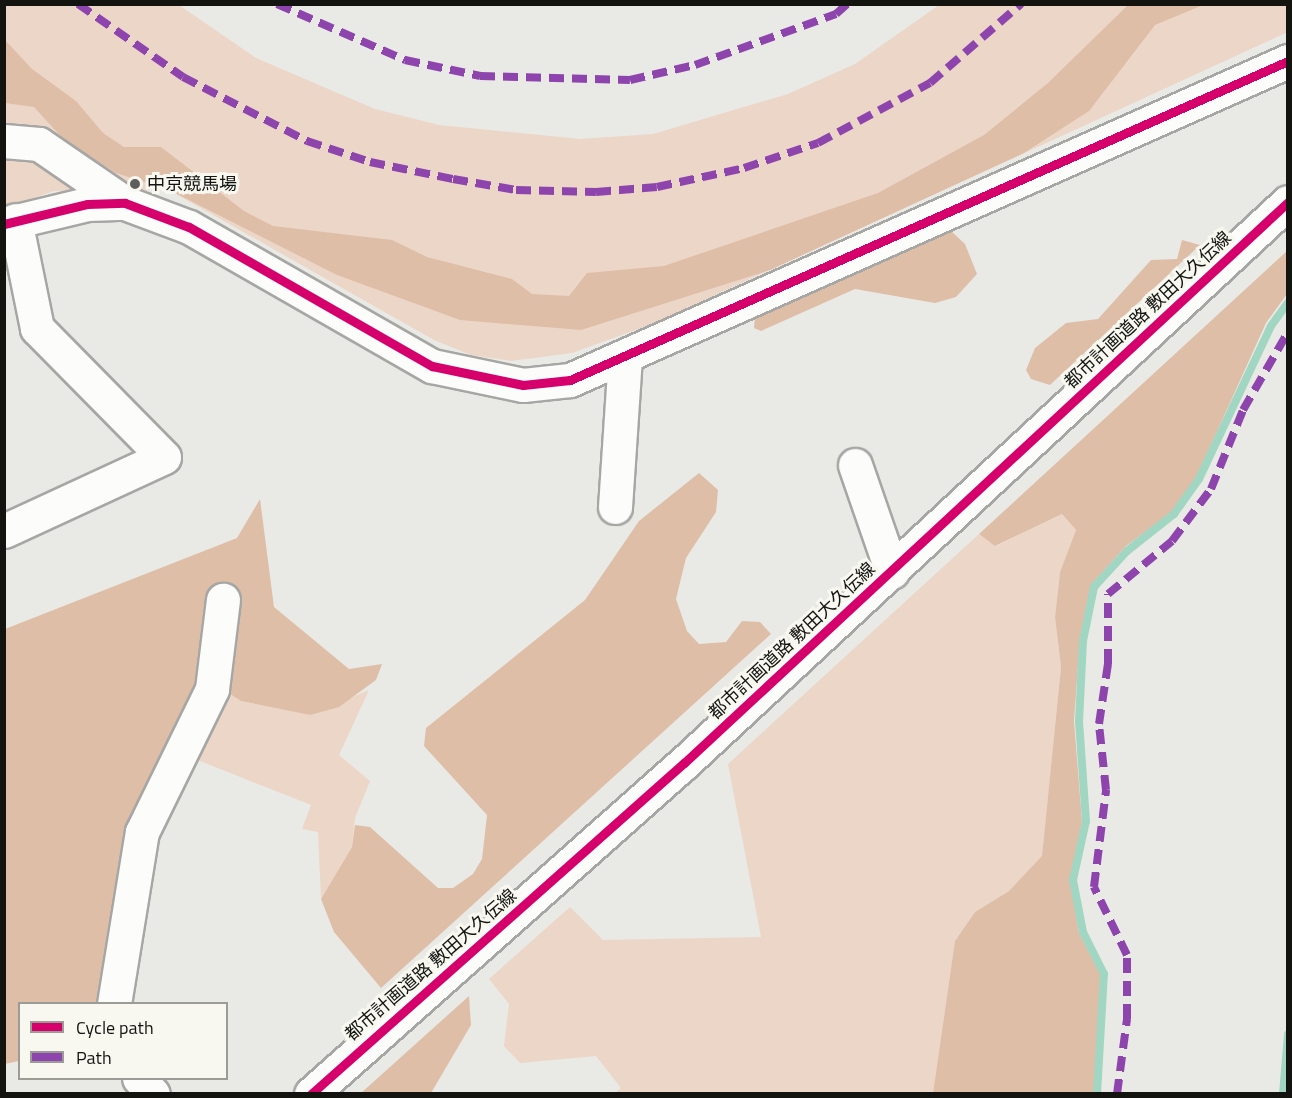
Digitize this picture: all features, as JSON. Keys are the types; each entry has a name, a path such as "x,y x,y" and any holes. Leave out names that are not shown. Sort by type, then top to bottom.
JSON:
{"street":[{"path":"4,141 39,144 125,203 189,227 432,366 523,385 570,380 625,358 1287,61"},
{"name":"都市計画道路 敷田大久伝線","path":"310,1094 892,572 1287,202"},
{"path":"4,531 164,457 37,328 10,222 87,204 125,203"},
{"path":"615,507 625,358"},
{"path":"855,465 892,572"},
{"path":"114,1002 142,832 212,689 223,600"},
{"path":"142,1080 153,1094"}],"shaded area":[{"path":"4,5 179,5 256,58 375,109 439,125 580,139 653,134 788,94 855,64 939,5 1287,5 1288,32 652,324 572,353 511,361 471,355 434,340 169,190 54,191 5,208"},
{"path":"1128,5 1203,5 1155,25 1089,111 1024,153 770,270 581,330 460,320 337,275 169,190 116,173 64,140 34,107 5,103 5,40 32,69 76,101 103,133 124,147 161,147 244,211 273,226 392,240 427,257 512,279 532,294 569,296 587,273 664,266 878,193 984,135 1048,83"},
{"path":"950,230 965,244 977,274 956,297 935,303 855,289 761,331 754,328 755,317"},
{"path":"1182,240 1200,245 1050,385 1031,379 1026,370 1035,348 1066,323 1098,319 1151,260 1177,259"},
{"path":"1287,251 1287,294 1266,323 1196,478 1172,512 1126,546 1091,585 1080,639 1074,721 1082,821 1070,879 1079,933 1101,975 1094,1093 933,1093 955,941 975,912 1009,891 1042,856 1061,667 1055,617 1060,572 1076,530 1062,514 995,546 979,534"},
{"path":"699,473 718,490 716,512 686,558 676,599 687,631 699,644 726,642 742,621 760,622 771,634 381,988 334,932 321,899 352,847 355,825 370,827 438,888 453,888 473,874 482,859 487,815 424,746 426,728 585,600 639,521"},
{"path":"260,499 274,607 349,669 382,664 376,680 339,707 310,715 241,701 227,692 206,653 101,1002 18,1002 18,1061 5,1064 5,629 237,538"},
{"path":"1062,514 1076,530 1060,572 1055,617 1061,667 1042,857 1009,891 975,912 955,941 933,1093 615,1093 621,1088 596,1056 520,1063 504,1046 509,1004 489,979 570,907 603,940 761,937 728,764 979,534 996,546"},
{"path":"369,690 339,755 370,781 355,818 352,847 321,899 318,832 302,829 311,805 195,759 227,692 241,701 310,715"},
{"path":"469,996 471,1025 431,1093 361,1093"}],"waterway":[{"path":"1097,1094 1104,974 1083,932 1073,880 1086,821 1079,722 1083,641 1094,587 1127,551 1174,514 1199,479 1271,326 1288,303"},
{"path":"1283,1094 1288,1034"}],"marked path":[{"path":"78,4 183,77 307,141 370,162 453,179 516,190 596,192 657,187 744,168 818,143 930,83 1021,4"},
{"path":"277,4 405,60 480,76 630,80 695,65 836,14 847,4"},
{"path":"1117,1094 1127,1019 1127,955 1094,887 1106,790 1099,724 1108,664 1108,594 1172,541 1211,489 1243,410 1288,332"}],"cycle path":[{"path":"4,224 87,204 125,203 189,227 432,366 523,385 570,380 1288,61"},
{"path":"311,1094 684,763 1288,202"}],"place":[{"name":"中京競馬場","path":"135,184"}]}
